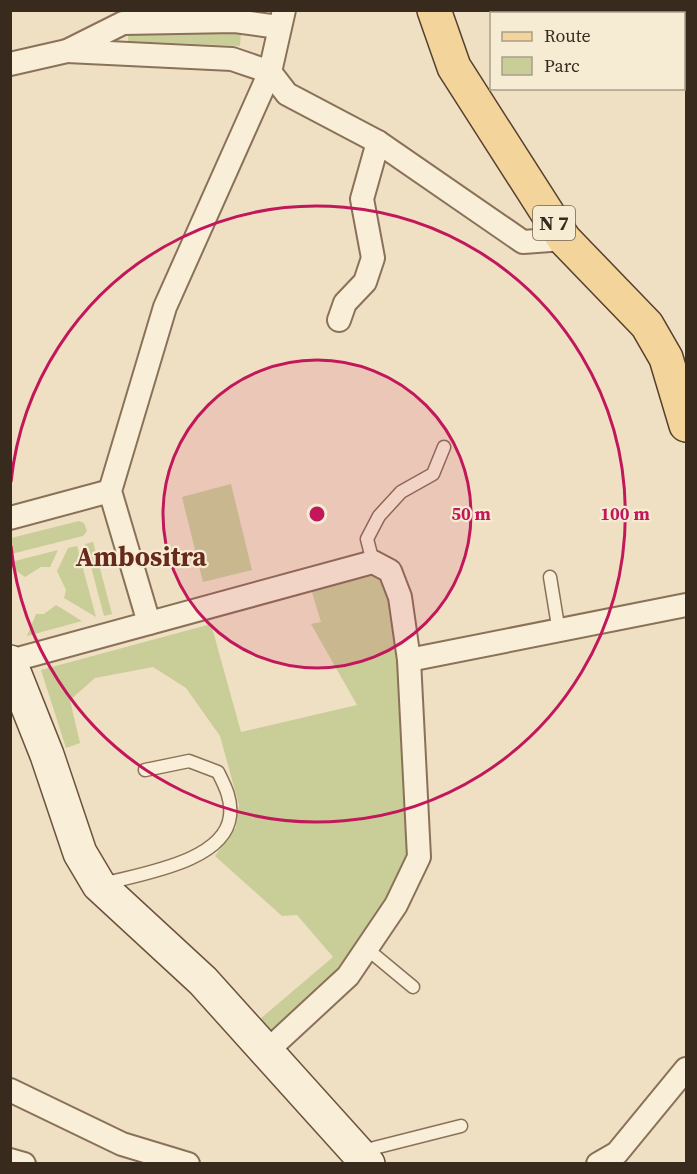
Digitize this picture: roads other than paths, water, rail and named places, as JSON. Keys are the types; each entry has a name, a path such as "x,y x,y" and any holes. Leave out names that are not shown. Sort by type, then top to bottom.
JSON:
{"main road":[{"name":"N 7","path":"434,10 454,67 564,239 647,325 666,358 687,424"}],"street":[{"path":"10,64 67,51 123,23 281,19 270,72 165,307 110,491 149,623"},
{"path":"67,51 232,59 270,72 287,94 378,142 523,242 564,239"},
{"path":"339,320 345,303 365,282 373,258 362,199 378,142"},
{"path":"10,518 110,491"},
{"path":"267,1051 348,976 367,952 396,905 419,857 409,660 400,597 390,571 373,562 10,662 18,703 80,853 99,885 203,981 367,1162"},
{"path":"409,660 559,632 653,609 687,604"},
{"path":"598,1164 617,1153 687,1069"},
{"path":"10,1090 122,1144 188,1164"},
{"path":"10,1160 24,1164"}],"lane":[{"path":"373,562 367,539 379,516 401,492 433,474 444,447"},
{"path":"550,577 559,632"},
{"path":"99,885 182,863 208,849 222,835 231,817 230,796 218,772 189,761 145,770"},
{"path":"367,952 372,953 413,987"},
{"path":"367,1162 374,1148 461,1126"}],"district":[{"name":"Ambositra","path":"141,557"}]}
